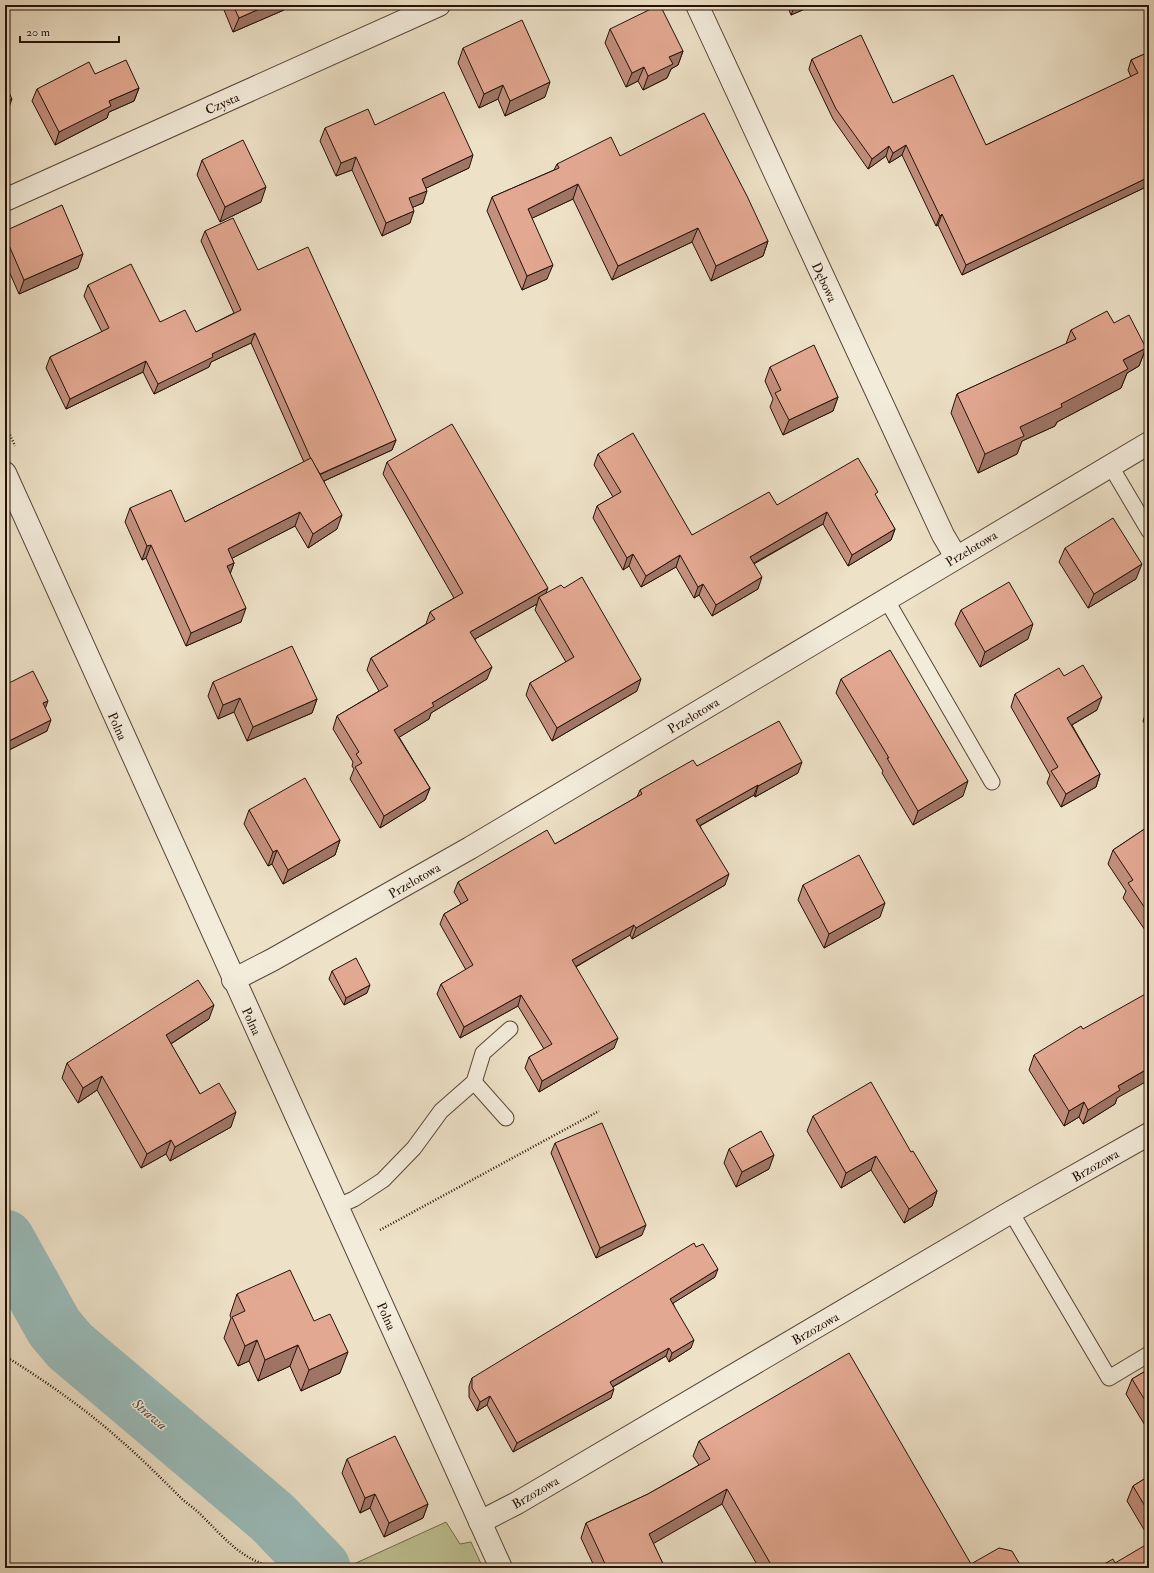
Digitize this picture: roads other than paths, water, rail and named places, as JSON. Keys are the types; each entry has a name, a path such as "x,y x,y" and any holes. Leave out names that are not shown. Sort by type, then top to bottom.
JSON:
{"street":[{"name":"Czysta","path":"5,200 440,5"},
{"name":"Dębowa","path":"697,5 940,528 956,557"},
{"name":"Przelotowa","path":"233,980 272,960 470,848 886,598 1149,443"},
{"name":"Polna","path":"5,473 233,980 338,1206 501,1568"},
{"name":"Brzozowa","path":"480,1522 517,1504 1011,1212 1149,1134"}],"lane":[{"path":"1110,466 1149,531"},
{"path":"886,598 992,782"},
{"path":"338,1206 354,1199 383,1180 414,1148 441,1111 474,1082 484,1052 510,1029"},
{"path":"474,1082 506,1118"},
{"path":"1011,1212 1109,1378 1149,1354"}],"waterway":[{"name":"Strawa","path":"5,1239 54,1327 70,1346 272,1517 321,1568"}]}
